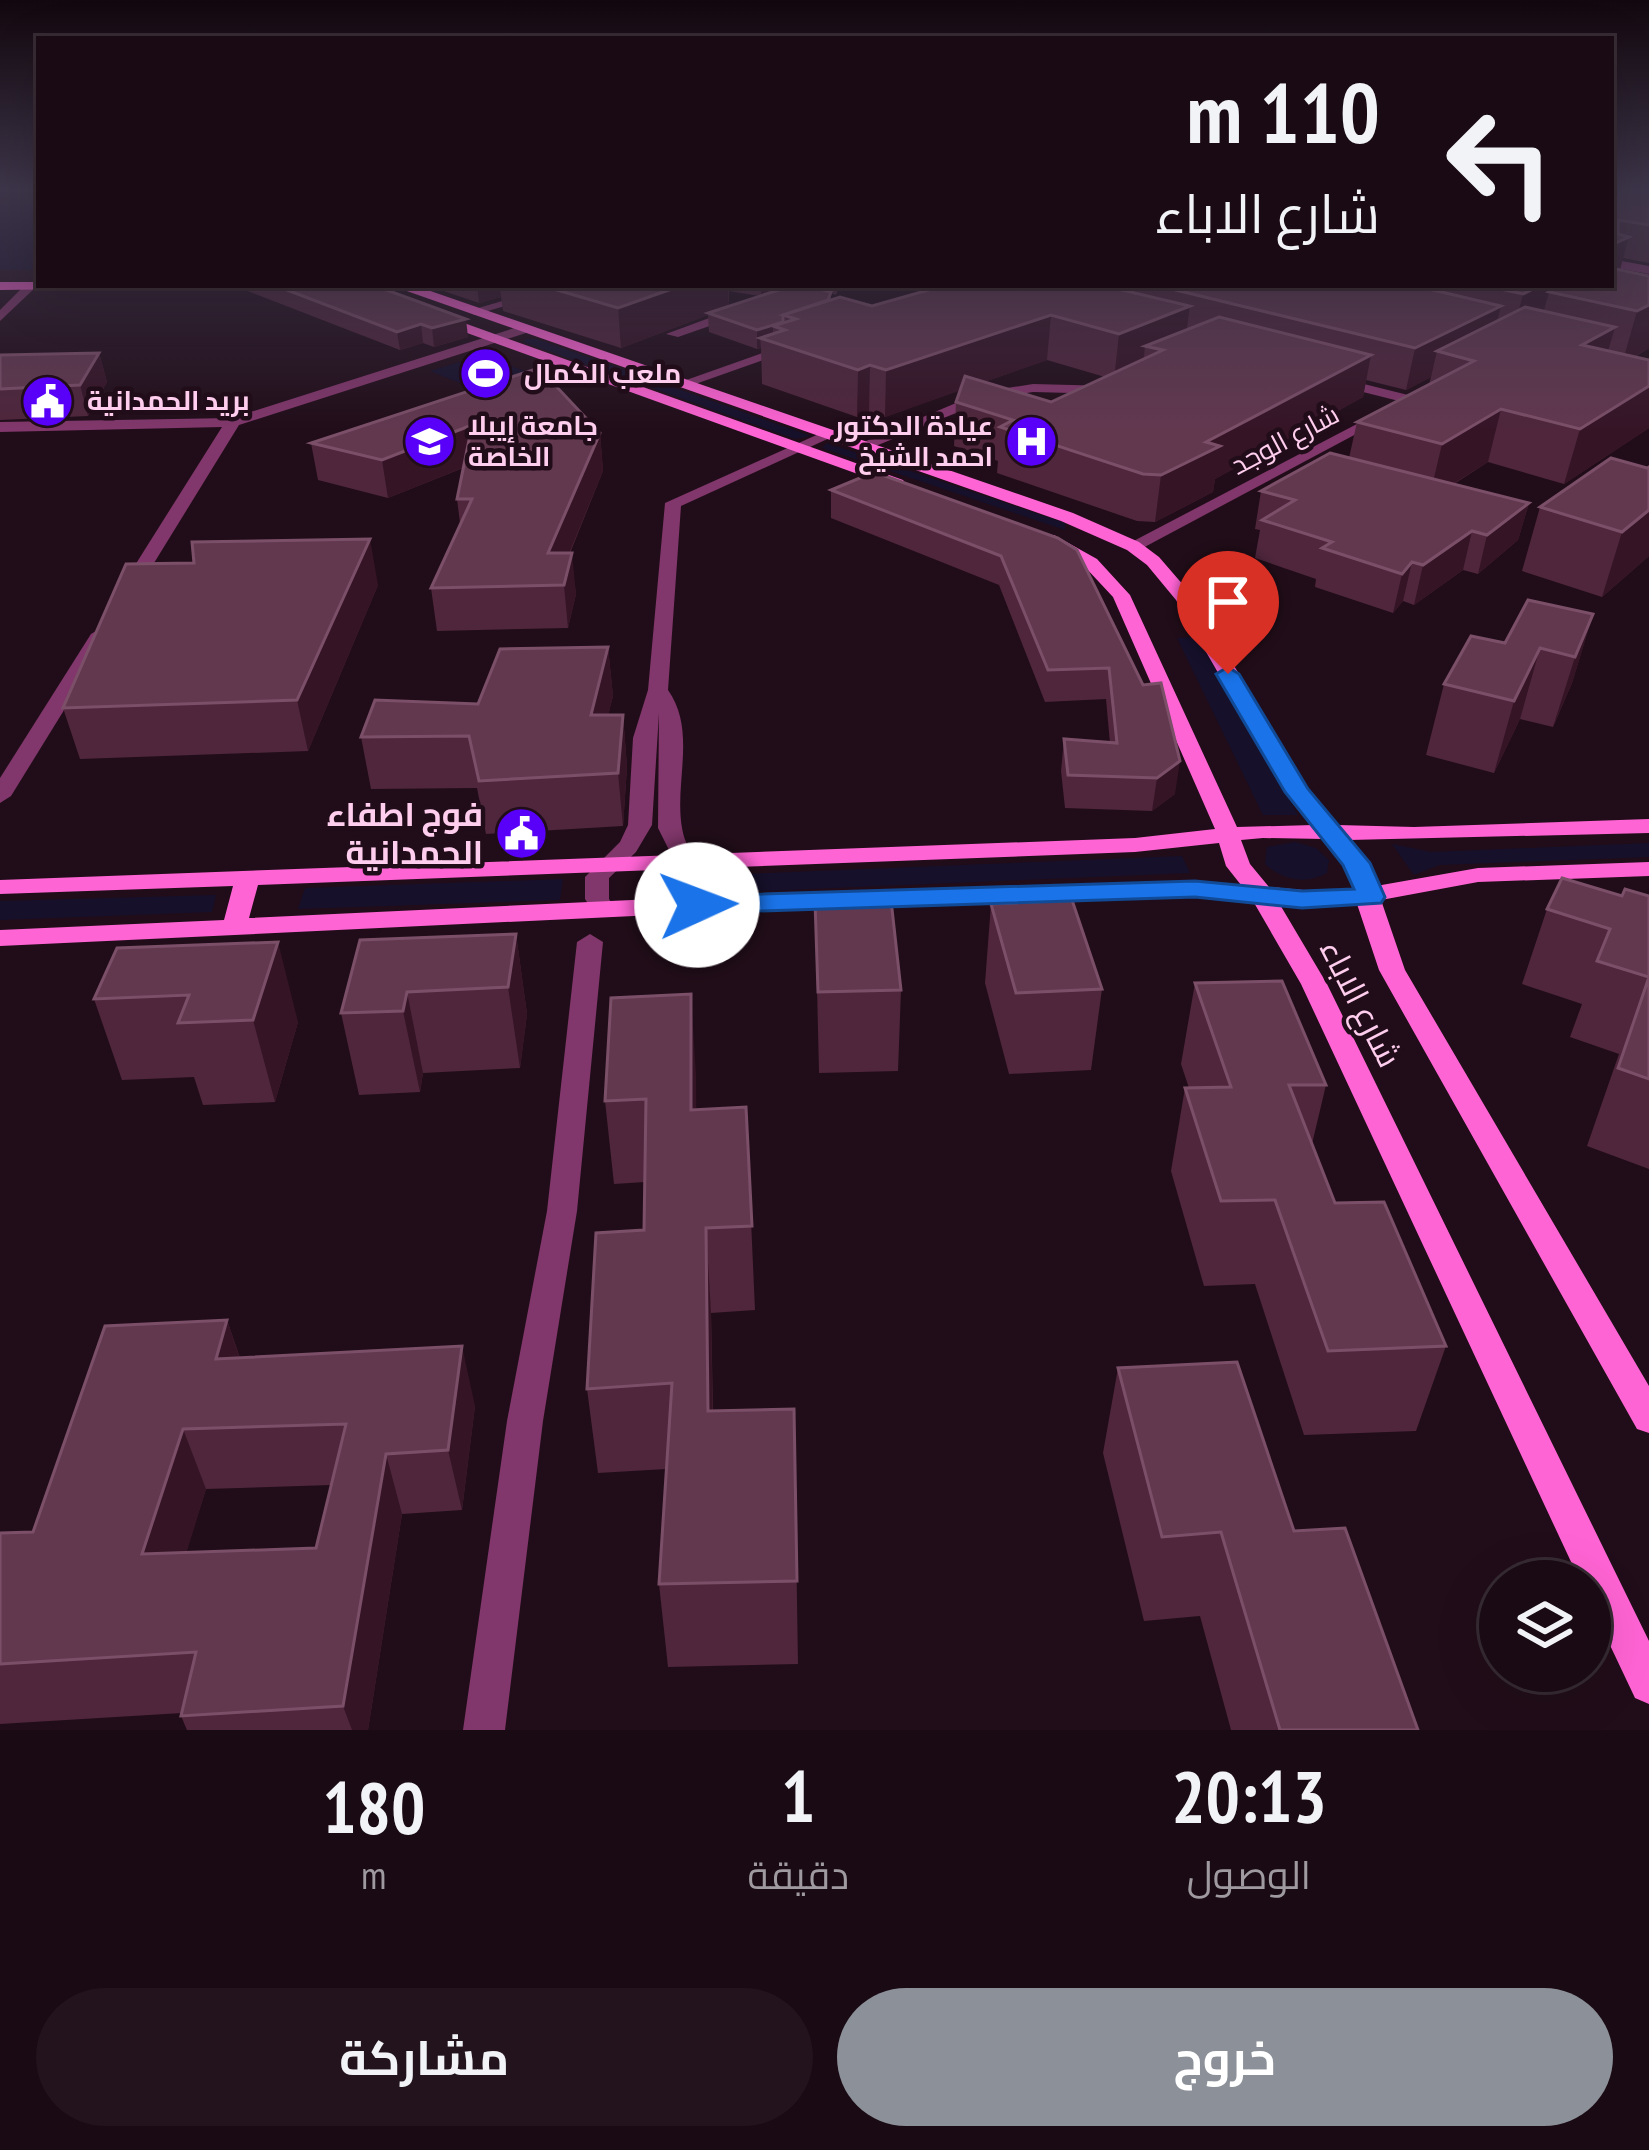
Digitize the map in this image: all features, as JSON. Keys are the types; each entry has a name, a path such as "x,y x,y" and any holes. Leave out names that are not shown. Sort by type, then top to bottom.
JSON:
{"main road":[{"path":"0,275 35,280"},
{"path":"0,286 35,280"},
{"name":"شارع الاباء","path":"355,288 1060,542 1090,563 1121,596 1219,808 1238,866 1263,896 1314,984 1649,1684"},
{"path":"373,294 392,288"},
{"name":"شارع الاباء","path":"409,288 1099,530 1153,561 1184,598 1298,792 1356,863 1392,970 1649,1418"},
{"path":"1060,542 1099,530"},
{"path":"0,887 1136,845 1263,831 1451,834 1649,826"},
{"path":"0,938 697,905 1195,889 1263,896 1371,897 1478,875 1649,869"},
{"path":"234,928 247,879"}],"street":[{"path":"1626,285 1649,271"},
{"path":"0,317 35,280"},
{"path":"474,311 561,288"},
{"path":"776,299 820,292"},
{"path":"673,334 754,306 719,296"},
{"path":"0,428 233,422 524,329"},
{"path":"682,384 815,340"},
{"path":"1322,377 1412,400"},
{"path":"860,446 987,394 1119,387"},
{"name":"شارع الوجد","path":"1133,546 1432,389"},
{"path":"123,599 233,422"},
{"path":"604,909 595,888 640,825 647,711 658,691 673,503 826,436"},
{"path":"1285,468 1308,475"},
{"path":"0,796 110,619"},
{"path":"658,691 670,709 670,827 676,846 692,862 697,905"},
{"path":"484,1730 525,1421 562,1211 590,942"}],"shaded area":[{"path":"526,339 811,436 795,439 523,342"},
{"name":"ملعب الكمال","path":"483,355 540,377 487,394 430,371"},
{"path":"827,443 1065,523 1065,530 822,448"},
{"path":"1197,637 1298,815 1263,815 1177,638"},
{"path":"1295,842 1316,848 1329,860 1327,873 1294,879 1265,864 1267,847"},
{"path":"1649,843 1649,857 1439,865 1414,875 1392,844 1431,852"},
{"path":"1182,856 1190,873 643,896 644,878"},
{"path":"563,879 560,900 298,909 305,888"},
{"path":"216,895 212,912 0,920 0,901"}],"building":[{"path":"1614,270 1649,276 1649,305 1637,311 1549,292 1614,288"},
{"path":"282,288 381,288 466,319 397,332"},
{"path":"550,288 675,288 618,308"},
{"path":"785,288 831,292 828,300 783,315 783,322 757,330 708,313"},
{"path":"935,288 1114,288 1190,306 1119,334 1051,315 886,370 870,365 858,370 760,338 785,330 773,326 796,319 783,315 840,297 872,306"},
{"path":"1167,288 1425,288 1501,306 1415,348"},
{"path":"1496,288 1535,288 1523,294"},
{"path":"1525,307 1615,327 1582,345 1649,360 1649,386 1580,429 1501,409 1442,444 1357,422 1474,361 1437,351"},
{"path":"1219,317 1371,355 1206,442 1220,446 1161,475 1143,474 1000,427 1013,420 956,402 965,376 1051,402 1163,350 1145,346"},
{"path":"99,353 80,385 0,389 0,355"},
{"path":"539,368 600,433 548,553 572,553 564,585 431,588 472,499 457,499 472,425 382,460 311,443"},
{"path":"1330,453 1529,503 1487,535 1472,531 1423,565 1412,562 1402,574 1322,548 1332,542 1262,520 1295,500 1261,491"},
{"path":"1611,458 1649,467 1649,510 1622,532 1540,507"},
{"path":"874,472 1058,538 1077,550 1143,685 1161,683 1180,761 1157,778 1068,775 1064,739 1117,743 1109,668 1048,670 1001,556 831,490"},
{"path":"370,539 297,700 63,708 126,564 194,563 192,542"},
{"path":"1528,600 1593,614 1575,657 1540,648 1514,701 1444,684 1471,636 1505,643"},
{"path":"608,647 591,715 623,715 618,773 479,781 469,736 361,737 375,700 478,704 500,649"},
{"path":"1562,878 1622,896 1625,889 1649,896 1649,977 1597,961 1610,929 1547,909"},
{"path":"891,900 901,990 818,992 815,901"},
{"path":"1072,900 1102,989 1016,993 991,904"},
{"path":"516,934 508,987 407,992 403,1011 341,1013 360,940"},
{"path":"278,942 253,1020 178,1023 189,995 94,999 117,948"},
{"path":"1649,977 1649,1079 1618,1068"},
{"path":"1282,981 1326,1085 1289,1085 1335,1203 1384,1202 1446,1346 1328,1351 1275,1200 1221,1201 1185,1088 1231,1087 1195,983"},
{"path":"691,994 691,1110 746,1107 752,1226 706,1228 708,1411 794,1409 797,1581 659,1584 672,1383 587,1389 596,1233 644,1230 646,1099 605,1101 611,998"},
{"path":"227,1320 216,1359 462,1346 448,1450 386,1454 343,1706 181,1716 196,1652 0,1664 0,1533 33,1532 105,1326","holes":["346,1424 316,1548 142,1554 183,1429"]},
{"path":"1237,1362 1294,1531 1345,1528 1418,1730 1280,1730 1221,1532 1162,1537 1118,1368"}],"place":[{"name":"ملعب الكمال","path":"485,374"},
{"name":"بريد الحمدانية","path":"48,401"},
{"name":"جامعة إيبلا الخاصة","path":"429,442"},
{"name":"عيادة الدكتور احمد الشيخ","path":"1032,442"},
{"name":"فوج اطفاء الحمدانية","path":"522,833"}],"route":[{"path":"697,905 1195,889 1302,899 1371,897 1356,863 1298,792 1228,674"}]}
